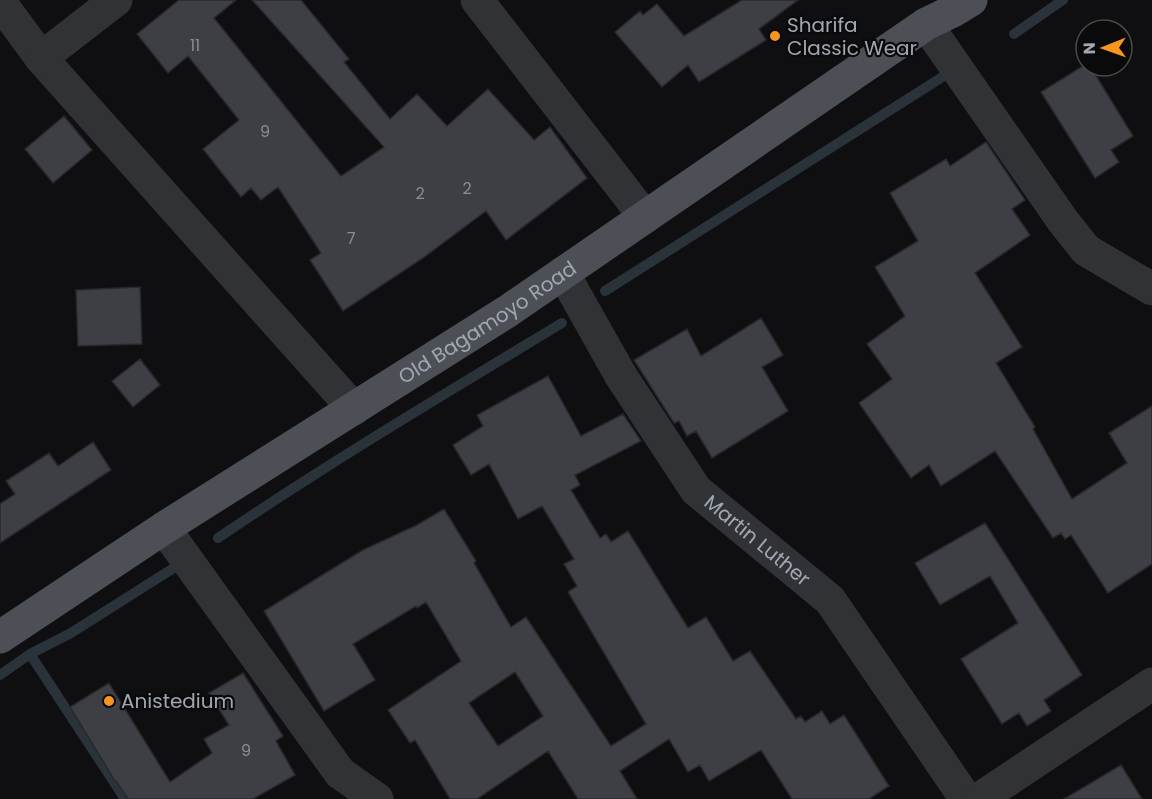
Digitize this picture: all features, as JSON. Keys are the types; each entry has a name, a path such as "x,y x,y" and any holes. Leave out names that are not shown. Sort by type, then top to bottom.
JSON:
{"main road":[{"name":"Old Bagamoyo Road","path":"0,637 164,528 508,311 949,9"}],"street":[{"path":"41,58 116,0"},
{"path":"477,0 645,217"},
{"path":"0,2 41,58 354,409"},
{"path":"949,9 1063,221 1086,250 1152,289"},
{"name":"Martin Luther","path":"563,273 621,376 696,490 830,600 966,799"},
{"path":"164,528 340,773 377,799"},
{"path":"980,799 1152,684"}],"building":[{"path":"179,0 236,0 214,18 341,176 384,147 252,0 301,0 349,59 344,62 390,119 417,94 447,126 488,89 534,140 550,127 587,178 506,240 486,211 423,258 343,311 310,260 321,253 278,187 261,200 251,188 241,197 203,149 239,120 188,56 168,73 137,34"},
{"path":"742,0 798,0 759,29 766,40 699,82 688,65 662,87 615,32 640,11 643,15 657,4 684,36"},
{"path":"1074,71 1074,78 1097,78 1133,136 1111,150 1119,162 1095,178 1041,92"},
{"path":"64,116 92,150 53,183 25,149"},
{"path":"986,142 1025,200 1012,209 1030,235 975,273 1022,347 996,363 1035,427 1033,429 1072,499 1127,463 1109,433 1152,406 1152,564 1108,593 1071,535 1065,539 1061,533 1053,538 995,451 941,486 929,465 911,478 859,403 892,379 867,344 905,316 875,267 918,241 890,193 946,159 950,166"},
{"path":"140,287 142,344 78,346 76,290"},
{"path":"761,318 783,355 762,367 788,411 712,458 696,431 687,436 679,421 674,423 634,360 687,329 701,356"},
{"path":"140,359 160,385 133,407 112,381"},
{"path":"548,376 581,436 623,414 641,441 575,475 580,485 571,490 600,538 606,534 611,542 628,531 688,628 706,617 733,661 750,651 796,719 801,716 805,722 822,711 830,724 844,715 889,786 869,799 792,799 761,750 709,781 700,765 688,772 669,739 620,771 637,799 578,799 548,751 477,799 450,799 415,740 410,743 388,710 461,661 426,602 353,644 375,680 324,711 264,611 363,550 417,525 444,509 476,561 474,563 511,627 526,617 611,746 646,724 568,592 577,586 564,564 574,559 542,506 518,519 489,464 471,475 453,445 483,426 477,415","holes":["515,672 543,716 498,746 469,703"]},
{"path":"93,442 111,470 0,543 0,504 15,494 6,481 49,453 58,466"},
{"path":"985,523 1082,675 1044,700 1051,711 1027,726 1019,713 1002,724 961,659 1018,623 990,576 940,605 915,563"},
{"path":"243,673 283,736 276,741 295,775 253,799 128,799 70,707 109,683 170,782 212,753 204,739 229,725 209,693"},
{"path":"1121,765 1142,799 1064,799"}],"waterway":[{"path":"1014,34 1063,0"},
{"path":"605,291 955,69"},
{"path":"218,538 345,455 562,323"},
{"path":"0,675 30,654 71,633 180,564"},
{"path":"30,654 125,799"}],"place":[{"name":"Sharifa Classic Wear","path":"775,36"},
{"name":"Anistedium","path":"109,701"}]}
